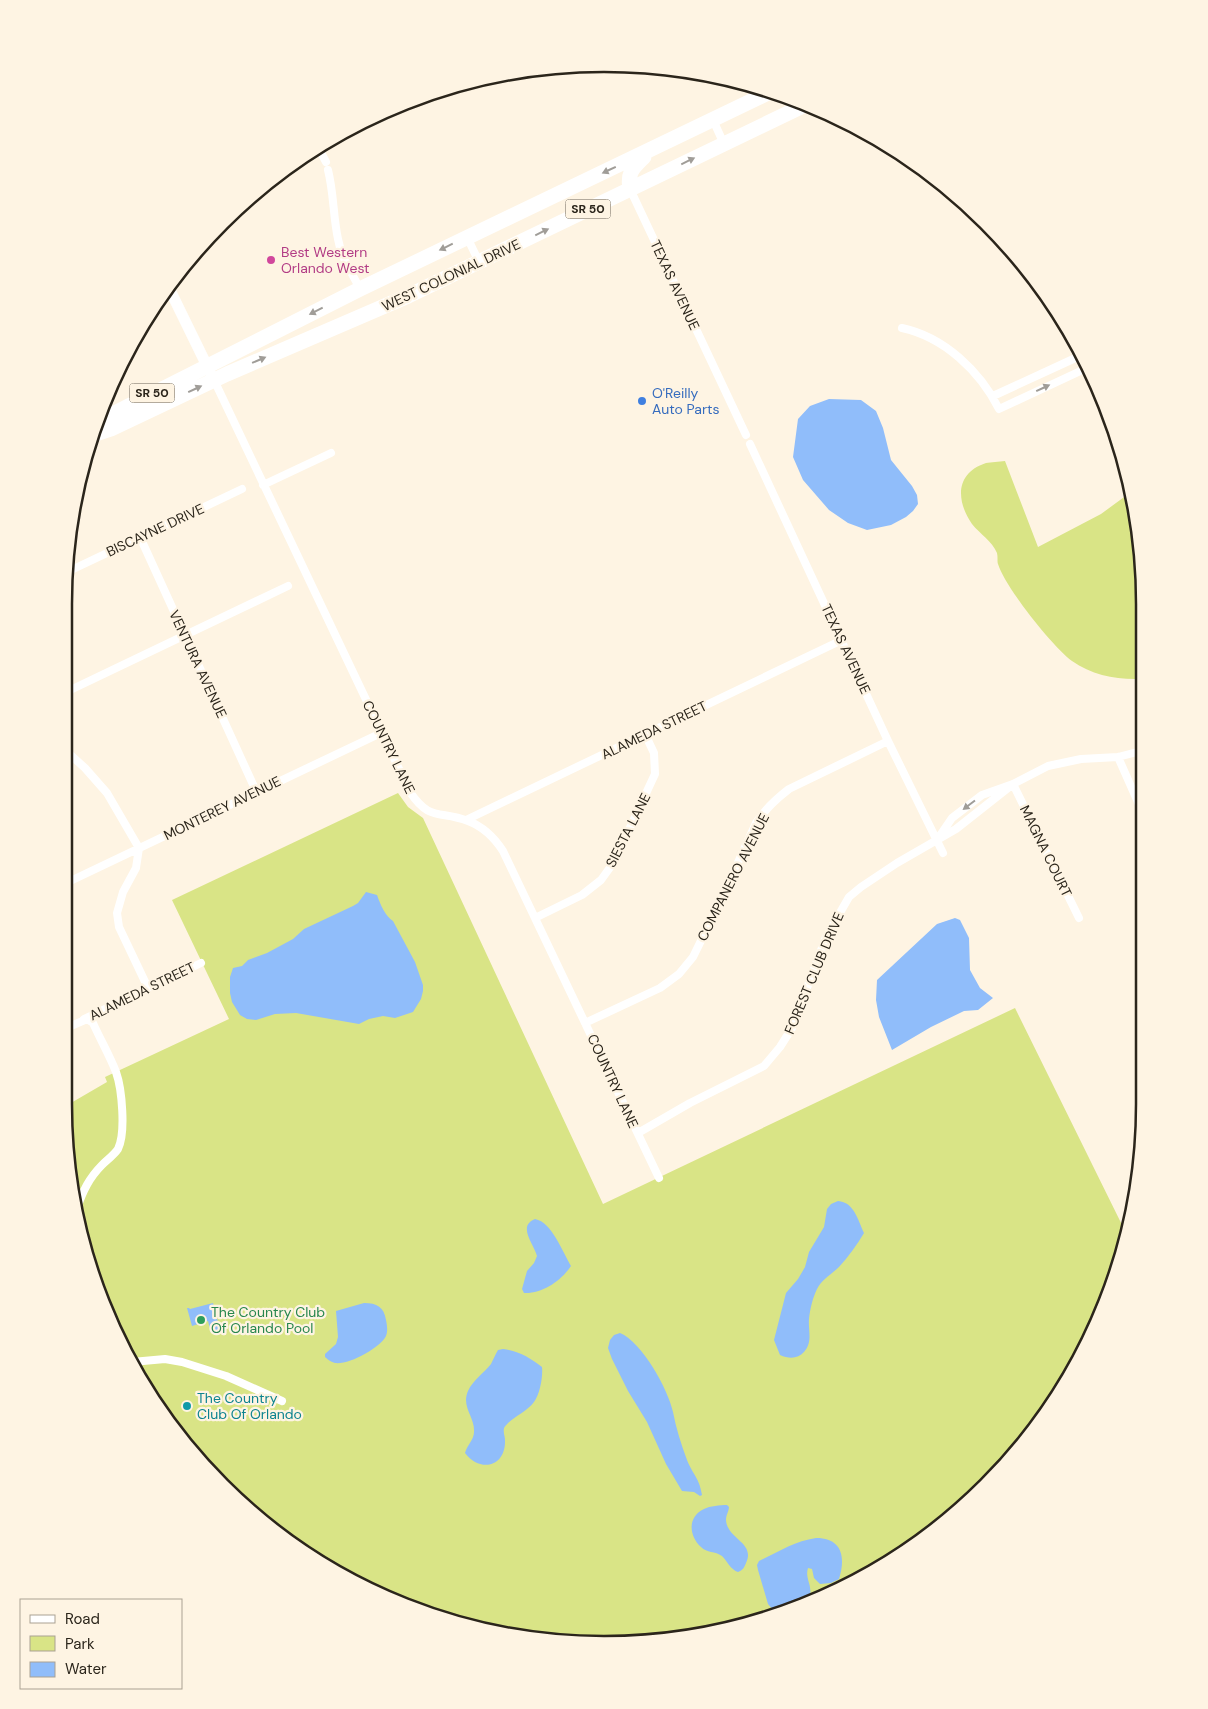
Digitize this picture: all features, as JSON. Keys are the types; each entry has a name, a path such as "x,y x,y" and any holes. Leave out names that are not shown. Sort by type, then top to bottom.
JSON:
{"highway":[{"name":"WEST COLONIAL DRIVE","path":"107,417 360,289 761,97"},
{"name":"WEST COLONIAL DRIVE","path":"101,432 214,380 389,304 796,109"},
{"path":"630,189 629,175 653,149"}],"street":[{"path":"713,120 724,144"},
{"path":"321,154 327,166 333,190 338,241 346,264 360,289"},
{"name":"TEXAS AVENUE","path":"630,189 746,435"},
{"path":"467,237 479,262"},
{"path":"172,294 214,380"},
{"path":"902,328 918,331 945,346 983,382 999,409 1082,370"},
{"path":"993,396 1075,358"},
{"name":"COUNTRY LANE","path":"214,380 410,792 426,810 438,815 466,820 480,826 493,837 504,851 659,1178"},
{"name":"TEXAS AVENUE","path":"750,444 888,741 943,853"},
{"path":"263,485 331,453"},
{"name":"BISCAYNE DRIVE","path":"74,569 242,489"},
{"name":"VENTURA AVENUE","path":"140,537 256,791"},
{"path":"72,689 288,586"},
{"name":"ALAMEDA STREET","path":"466,820 842,640"},
{"name":"MONTEREY AVENUE","path":"72,880 381,733"},
{"name":"SIESTA LANE","path":"535,918 582,895 601,880 614,862 655,774 654,753 645,734"},
{"name":"COMPANERO AVENUE","path":"585,1022 660,988 678,974 693,957 756,823 776,798 789,789 888,741"},
{"name":"FOREST CLUB DRIVE","path":"937,840 952,818 982,796 1013,784 1048,766 1081,759 1118,757 1136,752"},
{"path":"72,756 107,793 138,848 136,868 122,892 117,913 119,927 148,988"},
{"path":"1118,757 1136,798"},
{"name":"FOREST CLUB DRIVE","path":"638,1133 690,1103 764,1066 780,1047 792,1028 826,937 849,897 897,864 956,829 1013,784"},
{"name":"MAGNA COURT","path":"1013,784 1079,918"},
{"name":"ALAMEDA STREET","path":"72,1025 201,963"},
{"path":"81,1196 92,1176 117,1150 121,1141 122,1129 120,1089 116,1072 93,1024 87,1019 82,1020"},
{"path":"139,1361 165,1359 182,1362 226,1376 282,1400"}],"green space":[{"path":"1005,461 1038,547 1101,514 1124,497 1131,535 1134,569 1136,679 1105,676 1088,670 1072,661 1053,643 1019,601 1002,574 995,549 972,524 963,506 961,489 964,481 968,474 986,463"},
{"name":"The Country Club Of Orlando","path":"398,793 408,807 423,818 603,1204 1015,1008 1122,1224 1107,1276 1081,1340 1064,1371 1026,1429 980,1481 954,1505 928,1527 870,1565 839,1582 775,1608 708,1626 673,1632 639,1635 569,1635 535,1632 466,1618 433,1608 369,1582 338,1565 280,1527 228,1481 182,1429 144,1371 127,1340 101,1276 91,1243 77,1174 72,1102 107,1082 105,1077 229,1019 172,900"}],"water":[{"path":"829,399 861,400 876,411 883,428 891,460 917,495 918,504 906,517 891,525 867,530 848,523 829,510 803,480 793,457 798,419 810,406"},
{"path":"366,892 377,895 415,962 423,985 423,991 421,999 413,1012 395,1018 383,1016 369,1019 359,1024 296,1013 275,1014 256,1020 247,1019 240,1015 232,1002 230,993 230,977 233,968 242,966 248,960 267,953 293,939 304,929 353,906 358,903"},
{"path":"955,918 960,920 969,938 970,970 980,988 993,998 978,1010 964,1011 931,1027 892,1050 879,1017 876,1000 877,980 937,924"},
{"path":"838,1201 852,1208 864,1233 842,1263 824,1279 817,1289 810,1311 807,1348 796,1357 790,1358 780,1355 774,1340 786,1293 805,1267 809,1252 824,1227 827,1209 831,1204"},
{"path":"535,1219 541,1221 552,1232 571,1266 562,1277 550,1286 531,1293 524,1293 522,1289 527,1271 537,1256 527,1231 527,1226"},
{"name":"The Country Club Of Orlando Pool","path":"213,1303 220,1330 211,1333 208,1321 192,1326 187,1308 190,1309"},
{"path":"364,1303 376,1305 384,1312 387,1324 386,1336 377,1346 363,1355 341,1363 330,1361 325,1357 325,1354 336,1344 338,1337 336,1311"},
{"path":"620,1333 637,1346 645,1356 666,1391 685,1454 699,1484 702,1495 700,1496 694,1492 682,1491 612,1359 608,1348 610,1340 614,1335"},
{"path":"503,1349 524,1355 542,1367 541,1380 538,1395 534,1402 504,1428 505,1440 501,1456 497,1461 485,1465 471,1459 465,1453 474,1432 466,1397 470,1387 491,1364 498,1350"},
{"path":"727,1505 729,1507 726,1518 727,1526 744,1545 748,1556 742,1570 738,1572 722,1556 701,1547 692,1532 692,1522 698,1512 709,1507"},
{"path":"808,1539 825,1539 837,1545 842,1556 839,1579 831,1583 820,1584 814,1578 812,1569 808,1568 809,1595 772,1609 768,1604 758,1570 757,1565 759,1561"}],"place":[{"name":"Best Western Orlando West","path":"271,260"},
{"name":"O'Reilly Auto Parts","path":"642,401"},
{"name":"The Country Club Of Orlando Pool","path":"201,1320"},
{"name":"The Country Club Of Orlando","path":"187,1406"}]}
